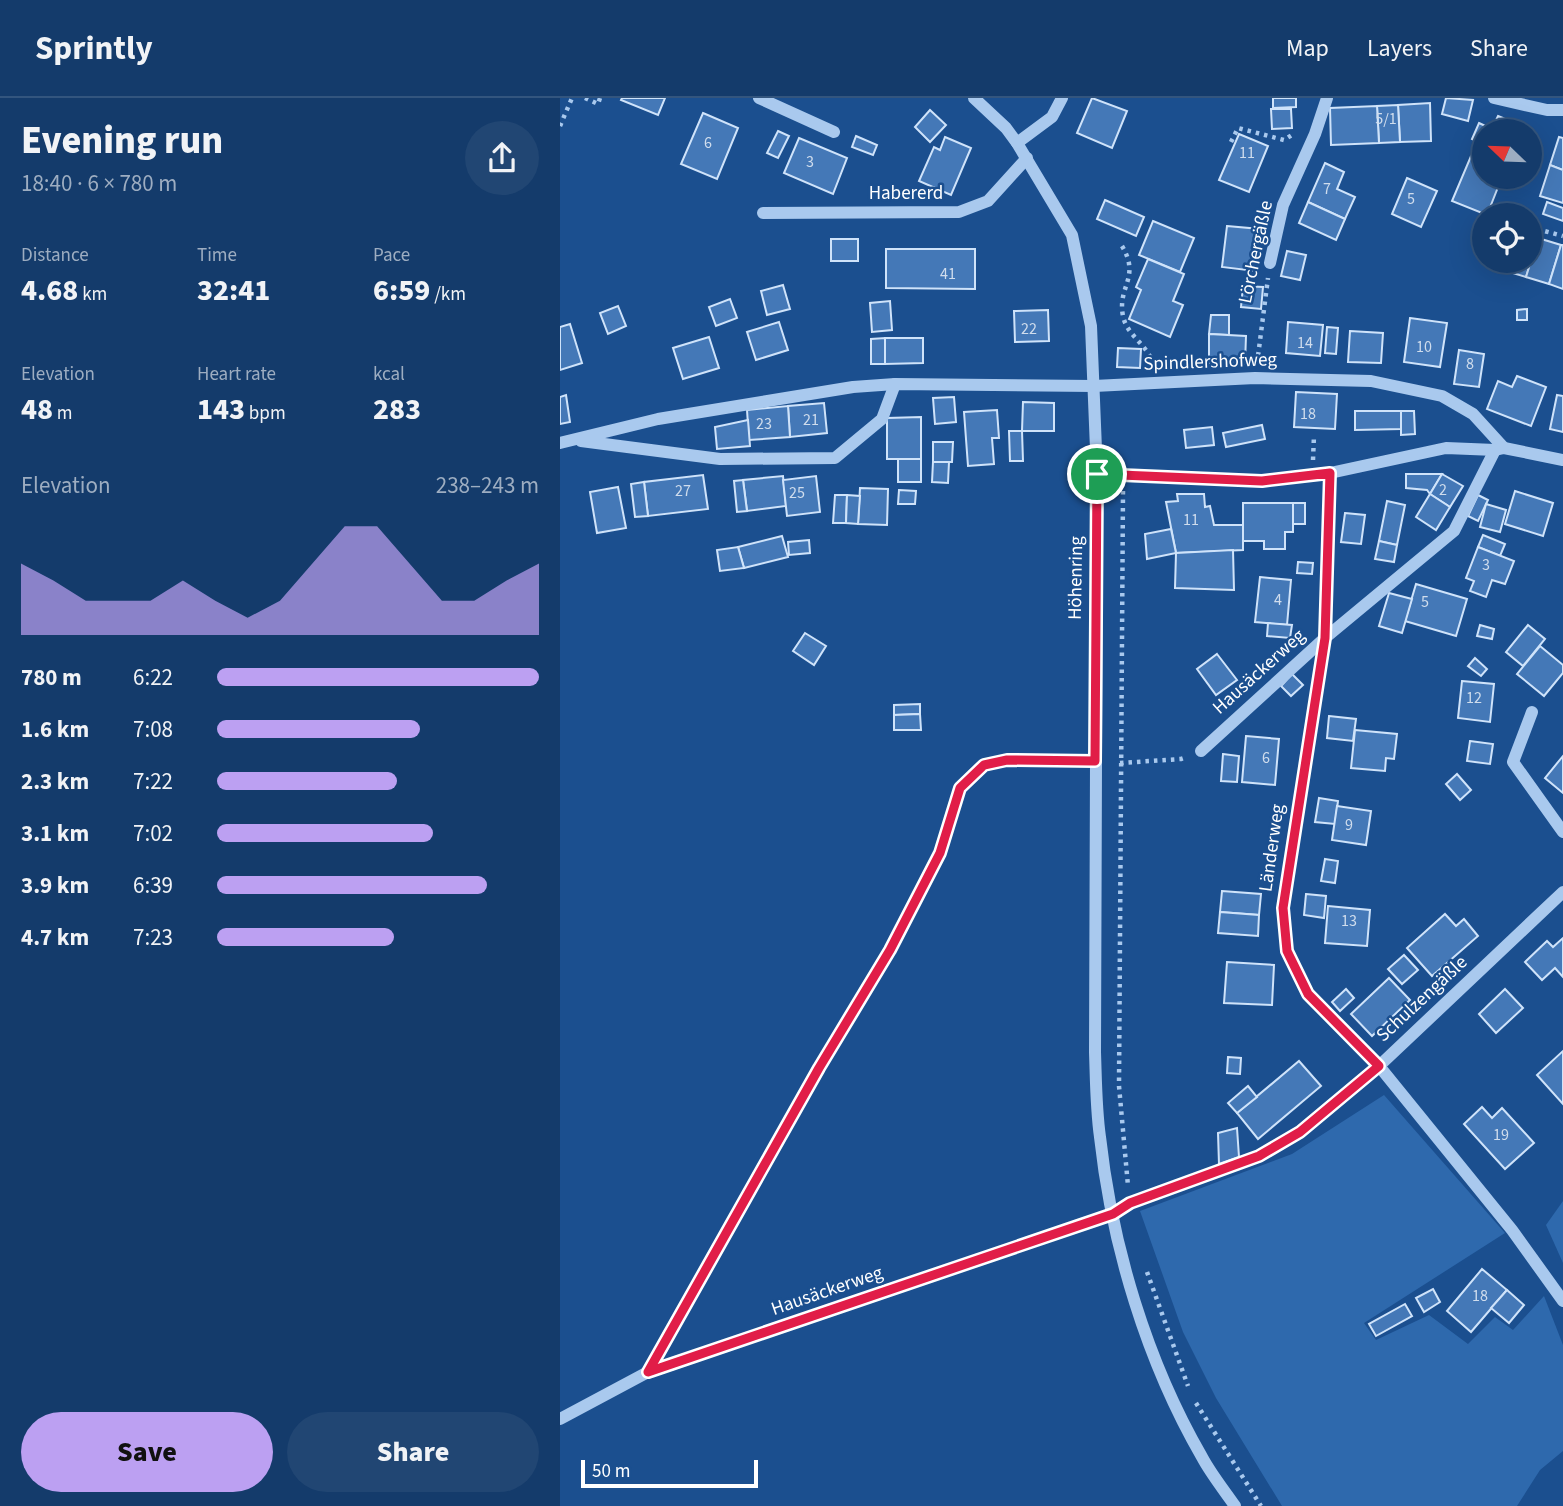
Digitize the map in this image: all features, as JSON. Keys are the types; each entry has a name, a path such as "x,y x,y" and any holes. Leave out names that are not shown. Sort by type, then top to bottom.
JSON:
{"street":[{"path":"759,98 834,132"},
{"name":"Höhenring","path":"974,98 1006,128 1017,143 1072,234 1091,326 1097,474 1095,1052 1100,1138 1113,1214 1136,1312 1166,1387 1202,1458 1235,1506"},
{"path":"1017,143 1052,117 1062,98"},
{"name":"Lörchergäßle","path":"1270,263 1283,205 1327,98"},
{"path":"1493,98 1547,110 1563,110"},
{"name":"Habererd","path":"763,213 959,212 988,201 1027,158"},
{"name":"Spindlershofweg","path":"560,443 658,419 853,387 895,384 1094,386 1255,378 1371,381 1442,396 1474,414 1500,449"},
{"name":"Spindlershofweg","path":"577,440 628,449 720,459 835,458 882,419 895,384"},
{"path":"1097,474 1262,481 1330,473 1446,448 1500,449 1563,460"},
{"name":"Hausäckerweg","path":"1201,751 1325,638 1454,531 1500,449"},
{"name":"Länderweg","path":"1330,473 1325,638 1283,908 1287,951 1308,994 1379,1066 1512,1230 1563,1301"},
{"path":"1532,712 1513,762 1563,832"},
{"name":"Schulzengäßle","path":"1113,1214 1130,1203 1259,1156 1300,1132 1379,1066 1563,892"},
{"name":"Hausäckerweg","path":"560,1419 648,1372 1113,1214"}],"path":[{"path":"560,126 572,98"},
{"path":"584,98 598,104 600,98"},
{"path":"1231,142 1238,128 1284,140 1292,137 1300,126 1319,121"},
{"path":"1542,230 1563,236"},
{"path":"1122,246 1130,259 1130,271 1122,298 1123,314 1130,331 1152,356 1156,383"},
{"name":"Lörchergäßle","path":"1255,378 1270,263"},
{"path":"1123,474 1119,1086 1130,1203"},
{"path":"648,1372 812,1080 890,950 940,853 960,788 984,765 1007,760 1121,763 1181,759 1201,751"},
{"path":"1146,1268 1192,1398 1261,1506"}],"shaded area":[{"path":"1384,1095 1505,1233 1364,1323 1376,1340 1429,1315 1468,1344 1495,1317 1513,1330 1544,1296 1563,1345 1563,1451 1540,1470 1517,1506 1282,1506 1216,1398 1183,1332 1140,1211 1292,1154"},
{"path":"1563,1201 1563,1263 1546,1225"}],"building":[{"path":"665,98 658,115 621,100"},
{"path":"1092,98 1127,111 1112,148 1077,133"},
{"path":"1273,98 1296,98 1296,107 1273,108"},
{"path":"1446,98 1473,100 1468,121 1442,114"},
{"path":"1430,103 1431,141 1400,142 1398,105"},
{"path":"1398,105 1400,142 1379,143 1377,106"},
{"path":"1377,106 1379,143 1331,145 1330,108"},
{"path":"1271,109 1291,109 1292,128 1272,129"},
{"path":"930,110 946,125 930,142 915,127"},
{"path":"703,113 738,128 717,179 681,164"},
{"path":"778,131 789,136 778,158 767,153"},
{"path":"1239,134 1268,146 1249,192 1219,180"},
{"path":"856,136 877,145 873,155 852,147"},
{"path":"945,137 971,148 951,195 919,181 934,147 940,150"},
{"path":"1559,137 1563,138 1563,170 1550,165"},
{"path":"799,138 847,158 833,194 784,173"},
{"path":"1472,154 1472,189 1497,189 1492,203 1472,203 1472,209 1452,201"},
{"path":"1325,163 1344,172 1337,189 1355,197 1345,219 1308,202"},
{"path":"1550,165 1563,170 1563,203 1540,196"},
{"path":"1407,178 1437,191 1421,227 1392,214"},
{"path":"1105,200 1144,217 1136,236 1097,219"},
{"path":"1308,202 1345,219 1336,240 1299,223"},
{"path":"1547,202 1563,208 1563,221 1543,214"},
{"path":"1153,221 1194,238 1180,272 1139,255"},
{"path":"1227,226 1260,229 1255,271 1222,267"},
{"path":"831,239 858,239 858,261 831,261"},
{"path":"1542,239 1561,245 1549,284 1526,277 1527,273 1542,273"},
{"path":"1563,245 1563,289 1549,284"},
{"path":"886,249 975,249 975,289 886,288"},
{"path":"1287,251 1306,255 1300,280 1281,276"},
{"path":"1148,259 1184,274 1173,301 1183,305 1170,337 1129,319 1141,290 1136,287"},
{"path":"783,285 790,309 767,315 761,291"},
{"path":"1243,286 1263,287 1261,309 1241,307"},
{"path":"730,299 737,318 716,326 709,307"},
{"path":"890,301 892,330 872,332 870,303"},
{"path":"618,306 626,326 608,334 600,313"},
{"path":"1527,309 1527,320 1517,320 1517,310"},
{"path":"1048,310 1049,341 1015,342 1014,311"},
{"path":"1211,315 1229,315 1229,335 1209,334"},
{"path":"1410,318 1447,323 1440,367 1404,362"},
{"path":"779,322 788,350 756,360 747,332"},
{"path":"1288,322 1323,325 1320,356 1286,353"},
{"path":"570,324 582,363 560,370 560,327"},
{"path":"1327,327 1338,328 1336,354 1325,353"},
{"path":"1350,331 1383,333 1381,363 1348,362"},
{"path":"1209,334 1246,336 1245,364 1209,363"},
{"path":"709,337 719,368 683,379 673,348"},
{"path":"885,338 885,364 871,364 871,339"},
{"path":"885,338 923,338 923,363 885,364"},
{"path":"1118,348 1141,349 1140,368 1117,367"},
{"path":"1459,350 1484,354 1479,387 1454,384"},
{"path":"1517,376 1546,387 1531,426 1487,409 1498,381 1512,387"},
{"path":"1296,392 1337,394 1335,429 1294,427"},
{"path":"566,395 570,422 560,424 560,397"},
{"path":"1557,395 1563,396 1563,432 1550,429"},
{"path":"954,397 956,422 935,424 933,398"},
{"path":"1023,402 1054,403 1054,431 1022,431"},
{"path":"824,403 827,433 790,437 788,406"},
{"path":"788,406 790,437 749,440 747,410"},
{"path":"997,410 999,438 992,438 994,464 968,466 964,412"},
{"path":"1355,411 1401,411 1401,429 1355,430"},
{"path":"1401,411 1414,411 1415,434 1401,435"},
{"path":"921,417 921,459 887,459 887,418"},
{"path":"748,420 750,446 717,449 715,427"},
{"path":"1262,425 1265,439 1226,447 1223,433"},
{"path":"1212,427 1214,445 1186,448 1184,430"},
{"path":"1009,431 1022,431 1023,461 1010,461"},
{"path":"933,442 953,442 952,462 933,462"},
{"path":"898,459 921,459 921,482 898,482"},
{"path":"933,462 949,462 948,483 932,482"},
{"path":"1406,474 1442,474 1430,494 1427,490 1406,488"},
{"path":"1442,474 1463,486 1450,507 1430,494"},
{"path":"703,475 708,509 648,516 644,482"},
{"path":"783,476 786,506 747,511 743,480"},
{"path":"816,476 820,512 787,516 783,480"},
{"path":"743,480 747,511 737,512 734,481"},
{"path":"644,482 648,516 635,517 631,484"},
{"path":"618,487 626,528 597,533 590,492"},
{"path":"860,488 888,489 887,525 858,524"},
{"path":"899,490 916,491 915,504 898,504"},
{"path":"1515,491 1553,503 1543,536 1505,524"},
{"path":"1177,494 1204,494 1205,507 1210,506 1214,525 1243,525 1243,550 1176,553 1166,502 1178,501"},
{"path":"1430,494 1450,507 1436,530 1416,517"},
{"path":"835,495 847,495 846,523 833,523"},
{"path":"847,495 860,496 858,524 846,523"},
{"path":"1478,495 1488,500 1478,521 1468,516"},
{"path":"1387,501 1405,505 1397,545 1379,541"},
{"path":"1243,503 1293,503 1293,532 1285,532 1285,549 1264,549 1264,541 1243,541"},
{"path":"1293,503 1305,503 1305,524 1293,524"},
{"path":"1486,504 1506,510 1500,532 1480,527"},
{"path":"1345,513 1365,515 1361,544 1341,542"},
{"path":"1171,529 1176,553 1147,559 1145,534"},
{"path":"1483,535 1505,544 1500,556 1478,547"},
{"path":"782,536 788,557 744,568 738,547"},
{"path":"809,540 810,553 789,555 788,542"},
{"path":"1379,541 1397,545 1394,562 1375,559"},
{"path":"738,547 744,568 720,571 717,550"},
{"path":"1478,547 1514,561 1505,584 1492,580 1486,597 1470,591 1474,581 1466,578"},
{"path":"1233,550 1234,590 1175,588 1176,553"},
{"path":"1298,562 1313,563 1312,574 1297,573"},
{"path":"1260,577 1291,580 1287,625 1255,622"},
{"path":"1416,584 1467,599 1456,636 1405,621"},
{"path":"1389,593 1412,599 1402,633 1379,626"},
{"path":"1268,623 1292,625 1290,638 1267,636"},
{"path":"1480,625 1494,629 1492,639 1477,636"},
{"path":"1528,625 1545,639 1523,666 1506,652"},
{"path":"805,633 826,646 814,665 793,651"},
{"path":"1540,646 1563,665 1563,673 1544,696 1517,674"},
{"path":"1217,654 1237,680 1216,695 1197,669"},
{"path":"1475,658 1487,669 1481,676 1468,666"},
{"path":"1292,674 1303,685 1291,696 1281,686"},
{"path":"1462,681 1494,684 1490,722 1458,718"},
{"path":"920,704 920,714 894,715 894,705"},
{"path":"920,714 921,730 894,730 894,715"},
{"path":"1329,716 1356,719 1353,741 1327,738"},
{"path":"1355,730 1397,734 1394,759 1386,758 1385,771 1351,768"},
{"path":"1246,736 1279,739 1275,785 1242,782"},
{"path":"1470,741 1493,744 1490,764 1467,761"},
{"path":"1223,754 1239,756 1237,782 1221,781"},
{"path":"1563,756 1563,793 1545,778"},
{"path":"1457,774 1471,790 1460,800 1446,784"},
{"path":"1319,798 1338,801 1335,824 1315,822"},
{"path":"1337,806 1371,811 1366,845 1332,840"},
{"path":"1325,859 1338,861 1335,883 1321,881"},
{"path":"1222,891 1261,894 1259,915 1220,912"},
{"path":"1306,894 1326,896 1324,918 1304,915"},
{"path":"1328,906 1370,910 1367,946 1325,943"},
{"path":"1220,912 1259,915 1258,936 1218,933"},
{"path":"1445,914 1456,926 1464,919 1478,936 1432,976 1407,948"},
{"path":"1563,938 1563,977 1555,968 1542,980 1525,962 1547,941 1553,947"},
{"path":"1404,955 1418,970 1402,984 1388,969"},
{"path":"1227,962 1274,965 1272,1005 1224,1003"},
{"path":"1389,978 1410,1000 1372,1036 1351,1014"},
{"path":"1346,989 1354,998 1340,1011 1332,1002"},
{"path":"1505,989 1523,1008 1496,1033 1479,1014"},
{"path":"1563,1051 1563,1104 1537,1075"},
{"path":"1228,1057 1241,1058 1240,1074 1227,1073"},
{"path":"1299,1061 1321,1086 1258,1139 1237,1113"},
{"path":"1248,1086 1257,1097 1237,1113 1228,1103"},
{"path":"1482,1107 1492,1118 1502,1108 1534,1143 1505,1169 1464,1124"},
{"path":"1237,1128 1239,1157 1219,1164 1218,1133"},
{"path":"1482,1269 1507,1290 1471,1332 1447,1311"},
{"path":"1433,1289 1440,1302 1424,1312 1416,1298"},
{"path":"1507,1290 1524,1305 1509,1323 1491,1308"},
{"path":"1405,1304 1412,1316 1376,1336 1369,1324"}],"route":[{"path":"1330,473 1325,638 1283,908 1287,951 1308,994 1379,1066 1300,1132 1259,1156 1130,1203 1113,1214 648,1372 743,1200 890,950 940,853 960,788 970,775 984,765 1007,760 1095,761 1097,474 1262,481 1330,473"}]}
